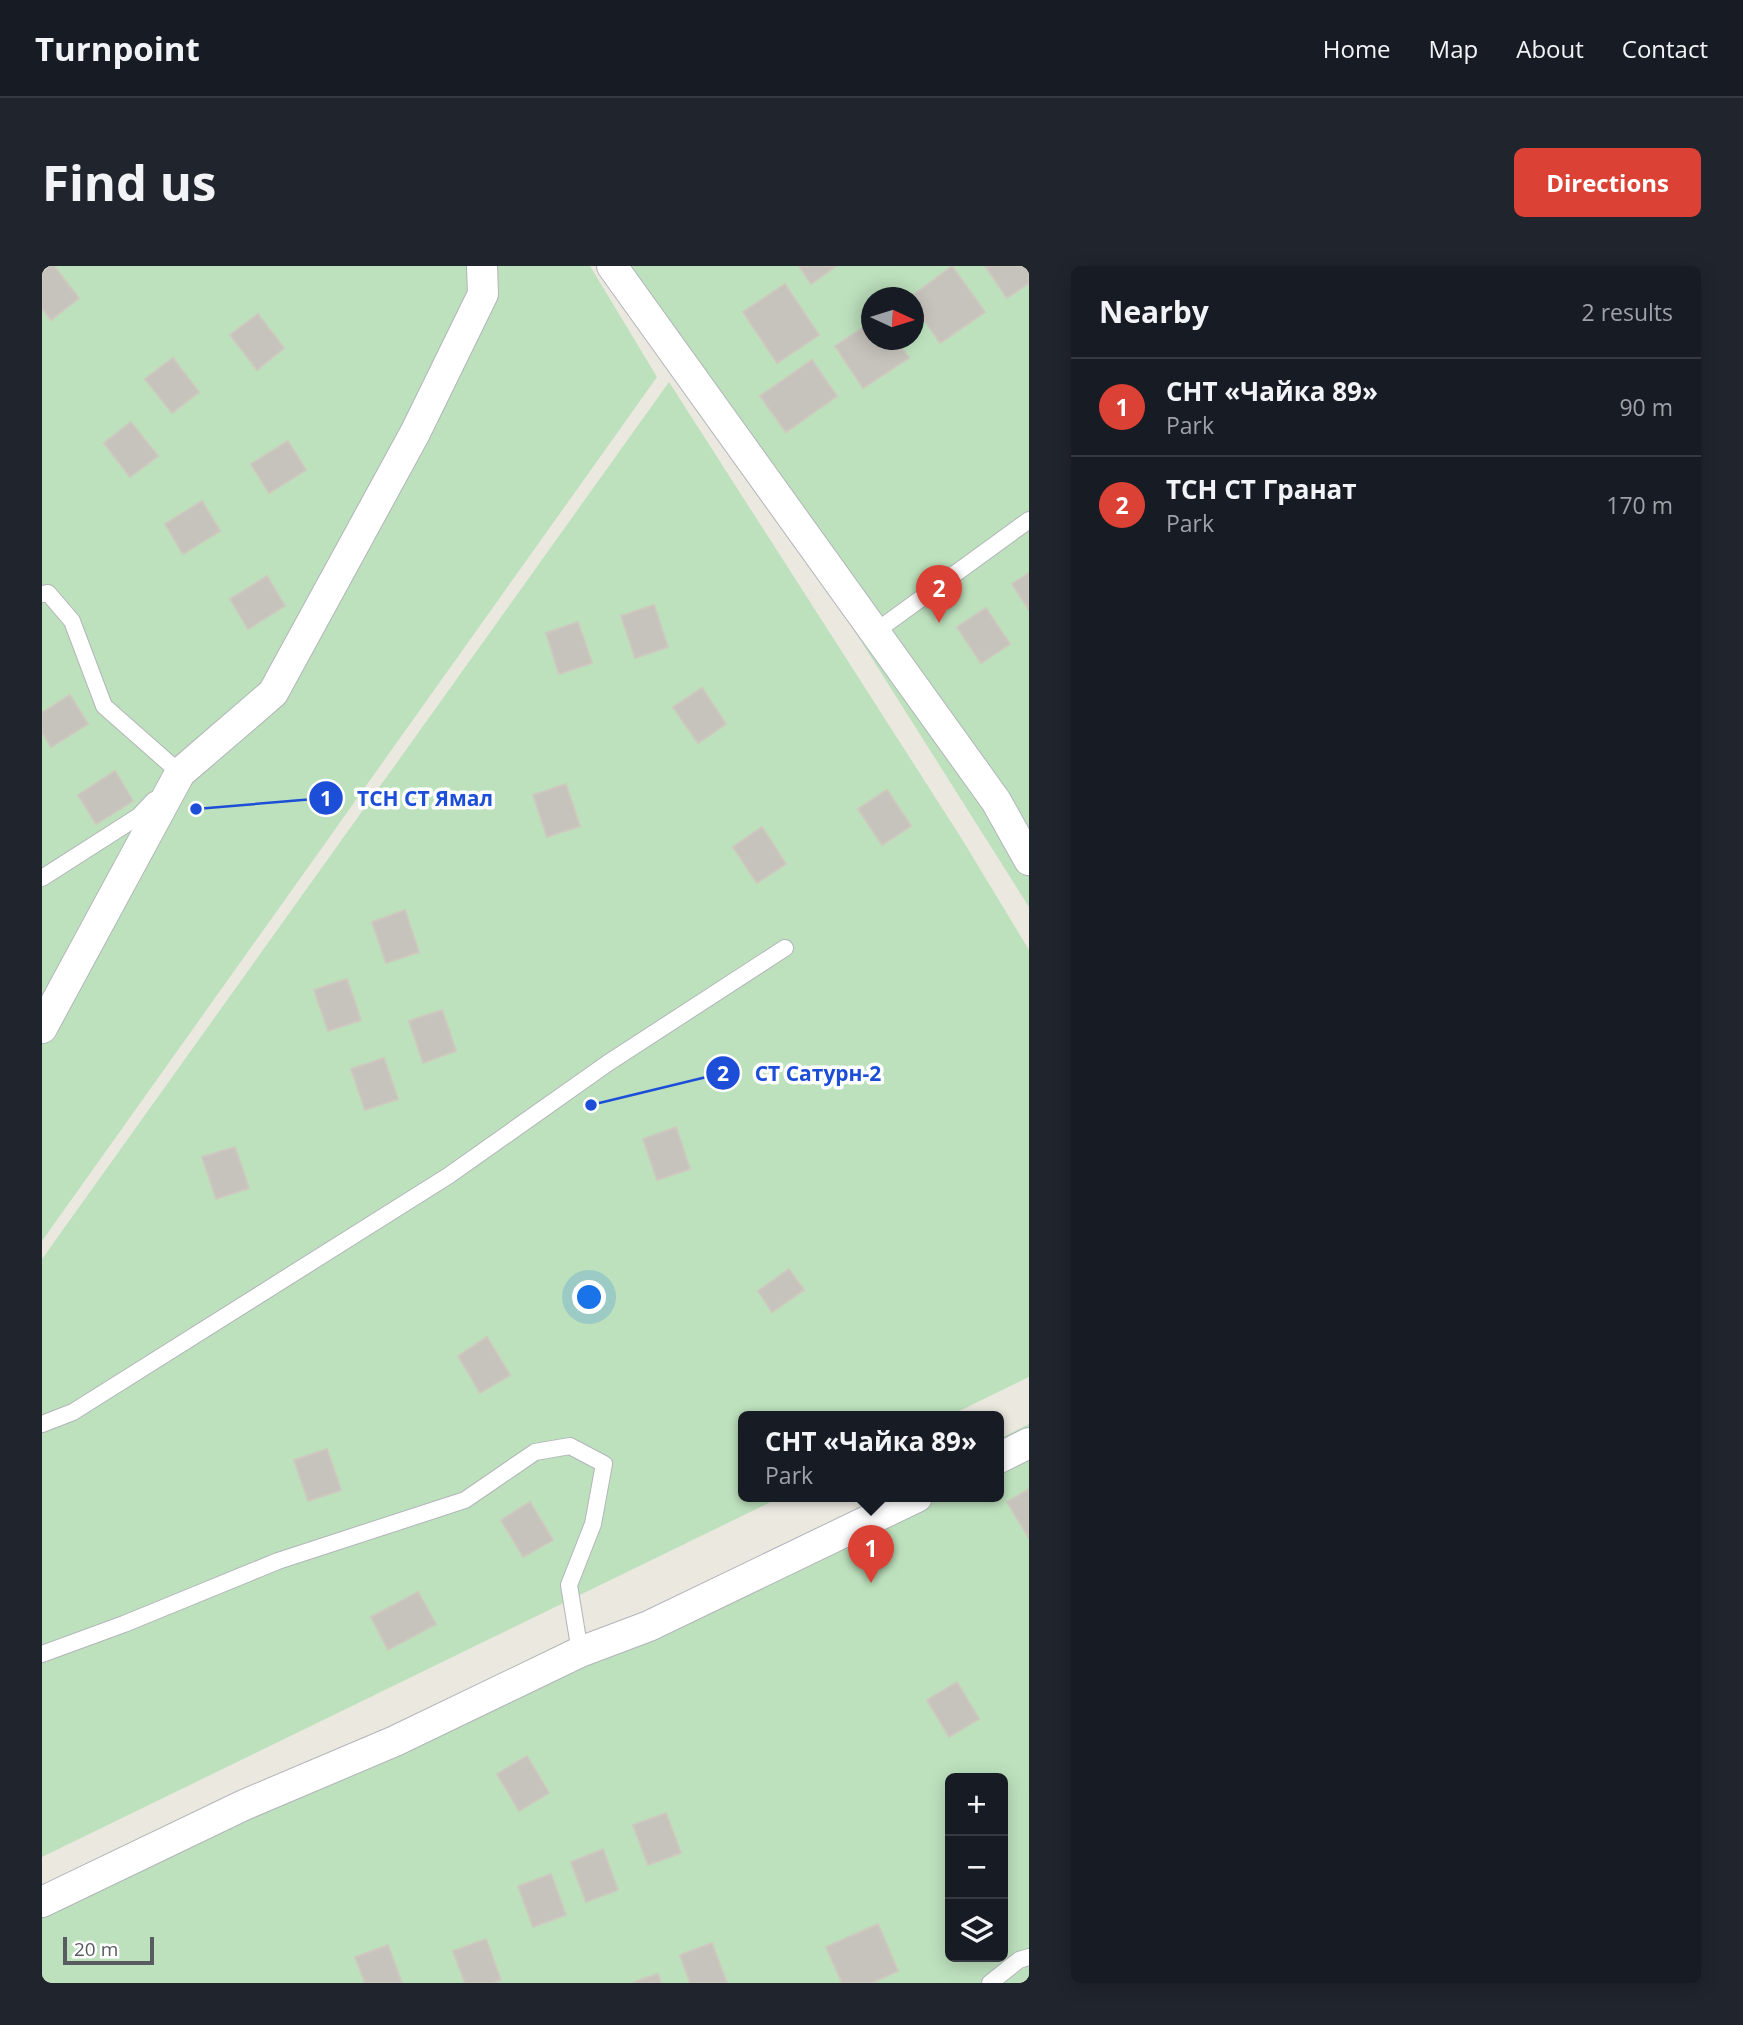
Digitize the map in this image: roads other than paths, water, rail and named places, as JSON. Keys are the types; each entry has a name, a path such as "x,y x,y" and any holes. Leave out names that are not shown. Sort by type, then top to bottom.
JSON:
{"street":[{"path":"42,1028 180,773 273,693 415,433 483,294 482,266"},
{"path":"612,266 996,801 1029,860"},
{"path":"1004,1456 1029,1443"},
{"path":"42,1902 244,1805 395,1741 580,1652 649,1626 907,1502"}],"lane":[{"path":"875,632 1029,520"},
{"path":"42,594 48,593 72,621 104,706 180,773 139,816 42,878"},
{"path":"42,1424 73,1412 448,1177 608,1063 785,948"},
{"path":"42,1654 124,1624 278,1561 465,1500 535,1452 570,1446 604,1464 593,1524 569,1586 580,1652"},
{"path":"990,1983 1018,1960 1029,1957"}],"place":[{"name":"ТСН СТ Гранат","path":"939,623"},
{"name":"ТСН СТ Ямал","path":"196,809"},
{"name":"СТ Сатурн-2","path":"591,1105"},
{"name":"СНТ «Чайка 89»","path":"871,1583"}]}
